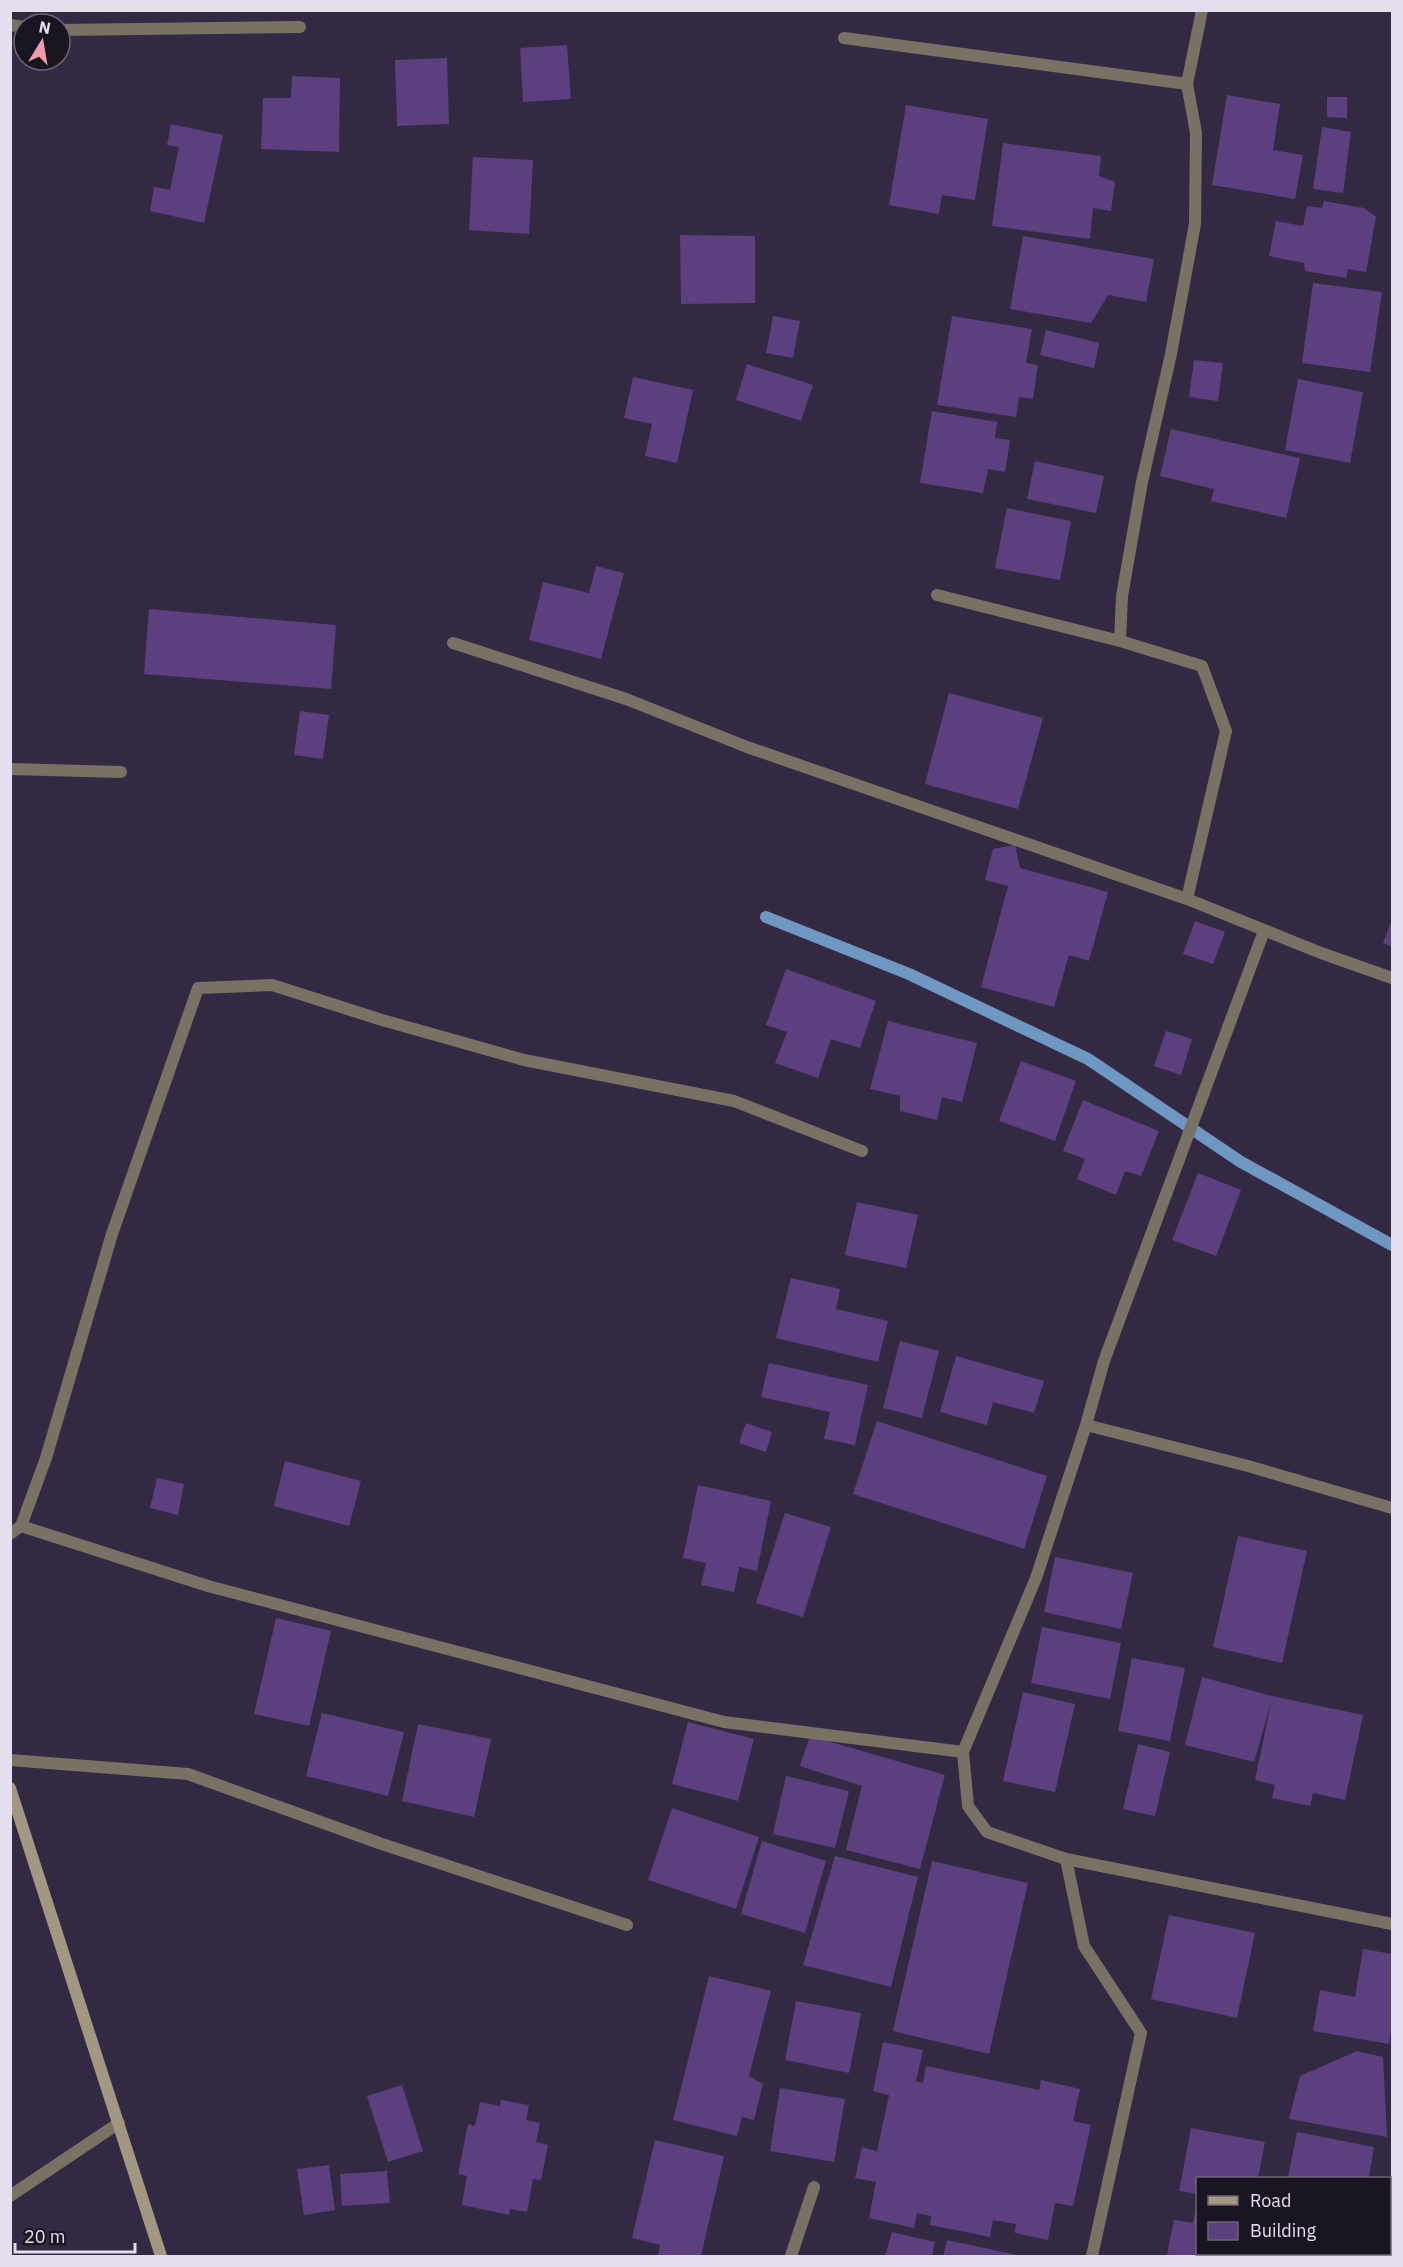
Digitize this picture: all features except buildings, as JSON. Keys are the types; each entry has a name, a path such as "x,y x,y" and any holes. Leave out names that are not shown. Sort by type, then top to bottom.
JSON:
{"main road":[{"path":"10,1788 161,2256"}],"street":[{"path":"1120,641 1122,596 1140,493 1171,354 1195,224 1196,133 1187,84 1202,10"},
{"path":"72,30 300,27"},
{"path":"844,38 1187,84"},
{"path":"937,595 1120,641 1202,666 1226,731 1188,899"},
{"path":"453,643 626,699 747,747 1188,899 1392,978"},
{"path":"10,769 121,772"},
{"path":"1264,930 1104,1361 1086,1425 1036,1578 963,1752 968,1806 987,1832 1066,1859 1392,1924"},
{"path":"10,1534 21,1526 49,1448 112,1234 198,988 272,984 382,1020 524,1060 734,1101 862,1150"},
{"path":"1086,1425 1248,1466 1392,1508"},
{"path":"21,1526 208,1586 724,1722 963,1752"},
{"path":"10,1760 188,1774 379,1843 627,1925"},
{"path":"1066,1859 1084,1946 1141,2033 1092,2256"},
{"path":"10,2196 119,2123"},
{"path":"791,2256 814,2187"}],"waterway":[{"path":"766,917 909,974 1088,1059 1241,1162 1392,1245"}]}
